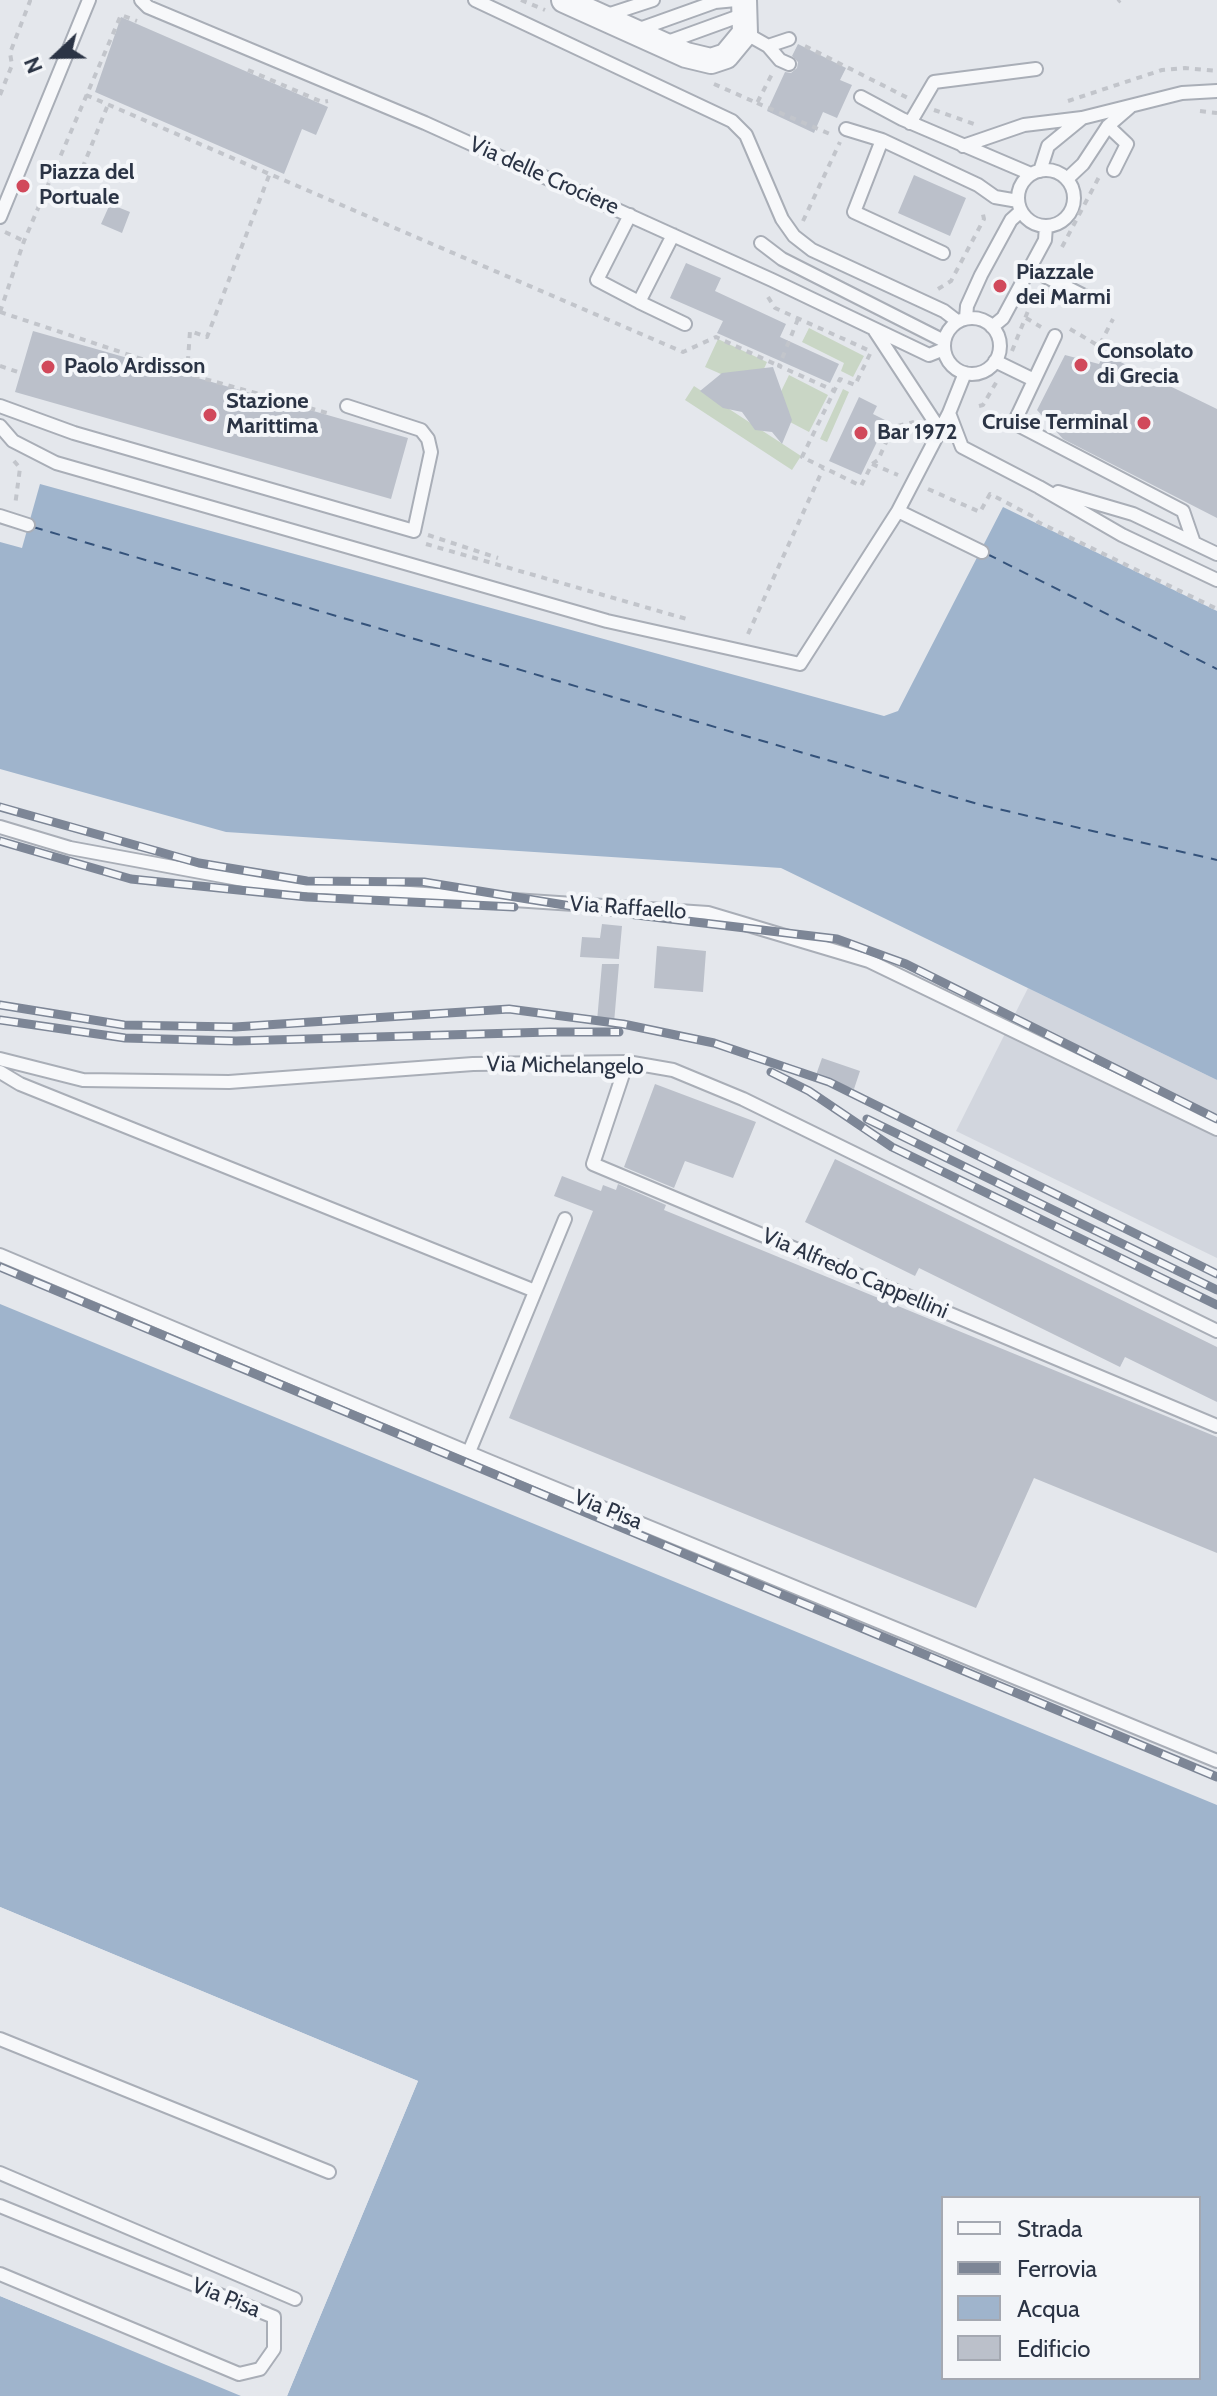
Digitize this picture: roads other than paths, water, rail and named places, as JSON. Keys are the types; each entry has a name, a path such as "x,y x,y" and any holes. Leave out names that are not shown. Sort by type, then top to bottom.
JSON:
{"street":[{"path":"564,0 686,55 711,61 726,56 743,12"}],"lane":[{"path":"0,217 89,0"},
{"name":"Via delle Crociere","path":"141,0 148,7 368,97 630,215 929,355 944,345"},
{"path":"475,0 732,121 746,135 782,219 794,236 812,250 962,320 985,321 992,327 1000,343 995,361 982,372 965,373 949,361 944,345 947,333 962,320 981,275 1019,206 1021,186 1036,172 1048,146 1082,118"},
{"path":"604,16 653,0"},
{"path":"634,31 713,1 743,12 780,60 789,64"},
{"path":"768,46 789,39"},
{"path":"910,123 934,82 1036,69"},
{"path":"963,146 1024,125 1082,118 1182,93 1217,91"},
{"path":"844,134 882,140 978,185 995,197 1019,206 1031,222 1046,226 1055,224 1069,213 1073,196 1067,179 1050,170 1036,172 963,146 861,97"},
{"path":"1067,179 1083,164 1108,126 1133,105"},
{"path":"1108,126 1127,144 1114,170"},
{"path":"882,140 854,212 943,253"},
{"path":"630,215 597,280 685,324"},
{"path":"992,327 1003,318 1045,240 1046,226"},
{"path":"639,302 673,235"},
{"path":"761,243 782,259 944,345"},
{"path":"1029,268 1088,298"},
{"path":"874,329 940,430"},
{"path":"1055,336 1014,423 1183,511 1194,543"},
{"path":"995,361 1034,380"},
{"path":"0,426 13,441 56,463 607,621 800,664 898,511 949,413 965,373"},
{"path":"0,406 74,433 414,531 431,452 428,439 421,430 347,406"},
{"path":"949,413 962,447 1122,535 1217,580"},
{"path":"1039,487 1133,514 1217,554"},
{"path":"898,511 982,552"},
{"path":"6,518 28,525"},
{"name":"Via Raffaello","path":"0,827 70,848 260,883 708,913 869,961 1217,1129"},
{"name":"Via Michelangelo","path":"0,1059 83,1080 229,1082 473,1064 627,1062 673,1070 721,1088 1217,1331"},
{"name":"Via Alfredo Cappellini","path":"627,1062 593,1164 1217,1426"},
{"path":"0,1072 20,1084 535,1291"},
{"path":"469,1452 565,1219"},
{"name":"Via Pisa","path":"0,1255 1217,1761"},
{"path":"0,2039 329,2172"},
{"name":"Via Pisa","path":"0,2173 295,2299"},
{"name":"Via Pisa","path":"0,2206 274,2317 274,2349 260,2369 239,2374 0,2274"}],"water":[{"path":"40,484 884,716 898,711 1003,507 1217,611 1217,1080 781,868 226,832 0,769 0,542 22,548"},
{"path":"0,1304 1217,1805 1217,2396 287,2396 418,2081 0,1907"},
{"path":"0,2296 241,2396 0,2396"}],"railway":[{"path":"0,807 199,863 307,881 424,882 595,910 837,939 906,964 1217,1119"},
{"path":"0,841 131,879 307,897 514,907"},
{"path":"0,1005 124,1025 235,1027 509,1009 623,1024 714,1043 829,1082 1217,1274"},
{"path":"0,1020 125,1038 236,1041 619,1032"},
{"path":"771,1072 809,1091 892,1147 1217,1305"},
{"path":"867,1119 1217,1290"},
{"path":"0,1267 1217,1777"}],"place":[{"name":"Piazza del Portuale","path":"23,186"},
{"name":"Piazzale dei Marmi","path":"1000,286"},
{"name":"Consolato di Grecia","path":"1081,365"},
{"name":"Paolo Ardisson","path":"48,367"},
{"name":"Stazione Marittima","path":"210,415"},
{"name":"Cruise Terminal","path":"1144,423"},
{"name":"Bar 1972","path":"861,433"}]}
